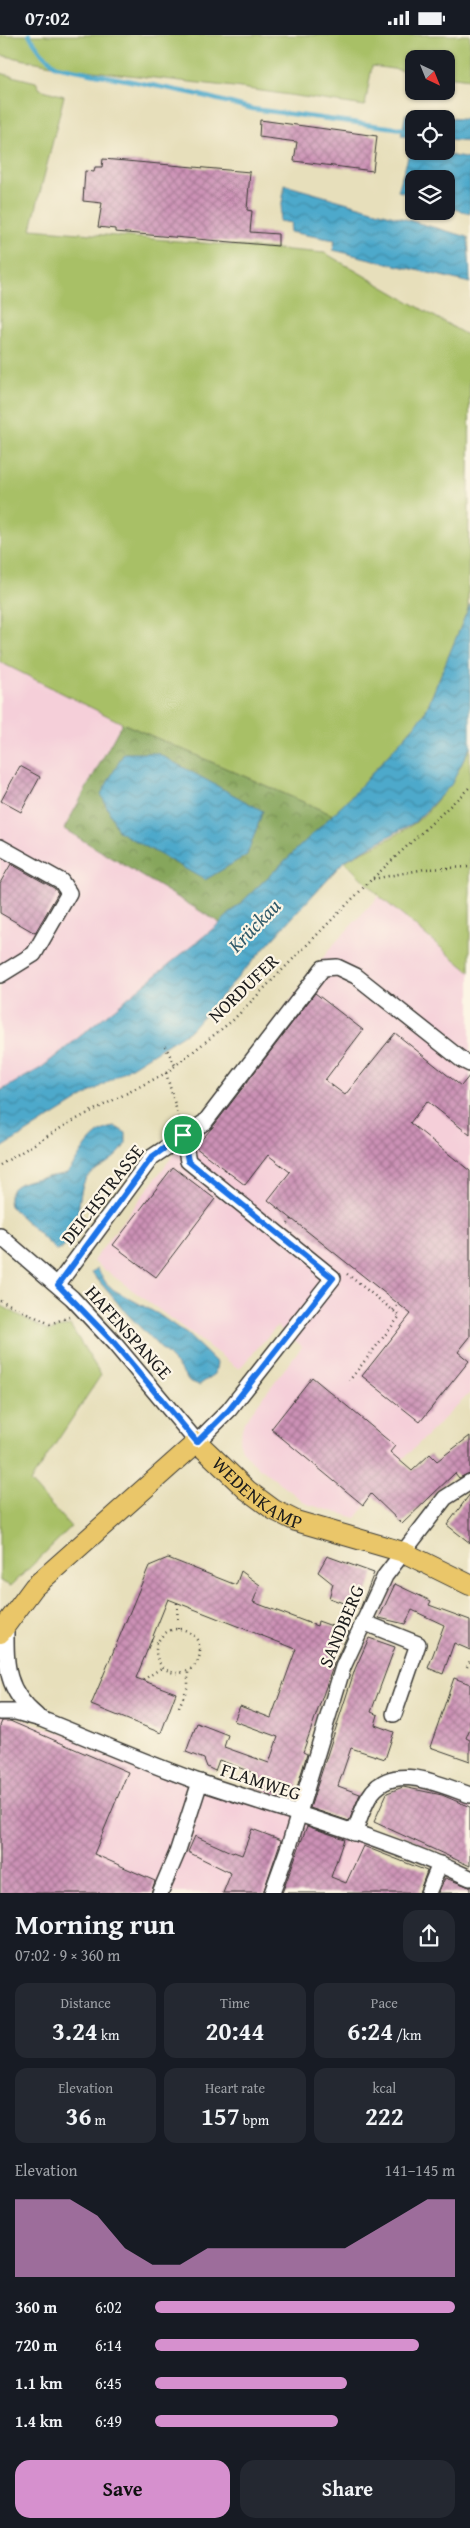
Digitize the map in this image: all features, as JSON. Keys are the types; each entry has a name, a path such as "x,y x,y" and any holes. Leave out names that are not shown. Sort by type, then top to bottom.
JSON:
{"main road":[{"name":"WEDENKAMP","path":"3,1628 34,1587 197,1442 247,1490 274,1510 296,1521 404,1552 470,1585"}],"street":[{"path":"0,847 61,881 69,893 34,954 0,975"},
{"name":"DEICHSTRASSE","path":"58,1285 152,1157 205,1122 323,968 337,967 356,977 462,1060 470,1064"},
{"path":"183,1135 188,1161 333,1278 229,1410 197,1442"},
{"name":"HAFENSPANGE","path":"0,1236 58,1285 114,1343 197,1442"},
{"name":"SANDBERG","path":"272,1893 289,1847 297,1814 343,1667 385,1576 444,1498 470,1482"},
{"path":"363,1622 418,1644 394,1714"},
{"name":"FLAMWEG","path":"3,1628 7,1665 13,1689 22,1702 40,1719"},
{"name":"FLAMWEG","path":"0,1712 16,1712 40,1719 200,1782 354,1833 440,1864 470,1878"},
{"path":"354,1833 370,1796 385,1781 414,1777 470,1795"},
{"path":"160,1893 178,1853 200,1782"},
{"path":"428,1893 440,1864"}],"path":[{"name":"NORDUFER","path":"0,1165 69,1123 166,1073 233,1020 371,880 470,787"},
{"path":"371,880 425,869 470,867"},
{"path":"165,1046 176,1065"},
{"path":"166,1073 183,1135"},
{"path":"0,1300 50,1324 69,1317"},
{"path":"393,1310 399,1304"},
{"path":"177,1603 178,1629"},
{"path":"178,1629 186,1630 199,1642 199,1659 188,1671 179,1673 163,1667 156,1652 158,1643 169,1631 178,1629"},
{"path":"151,1641 158,1643"},
{"path":"467,1667 470,1661"},
{"path":"143,1681 163,1667"},
{"path":"179,1707 188,1686 188,1671"}],"shaded area":[{"path":"0,662 122,723 65,829 220,923 41,1068 0,1091"},
{"path":"379,896 470,972 470,1344 466,1349 470,1353 470,1393 399,1463 356,1518 307,1504 252,1462 242,1450 239,1440 244,1422 302,1346 277,1326 239,1369 93,1261 332,946"},
{"path":"0,1712 370,1839 347,1893 0,1893"}],"green space":[{"path":"0,35 470,35 470,79 455,77 455,50 405,50 405,71 372,66 365,106 234,87 67,68 0,55"},
{"path":"0,73 36,82 40,89 64,96 31,229 325,253 470,337 468,611 424,715 333,815 122,723 0,662"},
{"path":"122,723 333,815 220,923 64,829"},
{"path":"470,747 470,972 379,896 344,861 399,833 424,815 447,787"},
{"path":"0,1305 49,1331 70,1325 101,1375 30,1482 71,1527 11,1586 0,1581"}],"water":[{"path":"405,118 405,136 401,136"},
{"path":"455,119 470,120 470,142 455,141"},
{"path":"455,156 470,159 470,214 455,209 455,170 405,170 405,193 398,191 407,160 455,160"},
{"path":"285,185 468,237 470,283 333,250 335,240 289,232 291,223 279,221"},
{"name":"Krückau","path":"470,604 470,747 451,785 415,822 344,861 189,1031 0,1149 0,1091 41,1068 220,923 349,799 424,715"},
{"path":"124,753 157,753 263,811 247,855 205,880 118,831 101,794"},
{"path":"116,1127 126,1133 126,1143 116,1156 91,1173 85,1181 74,1231 65,1246 57,1251 10,1206 9,1196 19,1184 67,1173 93,1138 107,1129"},
{"path":"97,1268 106,1283 114,1290 158,1314 188,1335 217,1363 215,1374 199,1385 189,1381 177,1365 128,1315 92,1273"}],"building":[{"path":"260,120 377,136 373,171 294,161 297,142 259,137"},
{"path":"103,159 250,172 247,210 252,211 250,232 278,234 278,246 115,232 115,229 98,227 102,203 83,201 85,171 94,172 95,167 102,167"},
{"path":"20,766 40,777 21,812 1,801"},
{"path":"11,864 54,888 58,893 35,933 0,913 0,883"},
{"path":"315,993 363,1030 325,1080 345,1095 395,1033 461,1086 470,1075 470,1135 427,1101 410,1123 470,1171 470,1337 458,1352 469,1361 420,1422 362,1376 411,1314 268,1200 290,1172 268,1155 245,1185 195,1147 212,1128"},
{"path":"173,1167 215,1199 156,1277 113,1245"},
{"path":"312,1377 395,1446 390,1452 412,1471 430,1454 437,1461 470,1436 470,1473 459,1478 455,1473 402,1524 371,1494 363,1505 271,1429"},
{"path":"470,1494 470,1543 447,1525"},
{"path":"327,1556 374,1573 360,1609 329,1598 333,1584 318,1572"},
{"path":"168,1558 236,1585 241,1571 260,1585 253,1602 317,1626 318,1621 349,1632 334,1664 303,1752 307,1754 295,1794 286,1798 252,1786 256,1774 219,1760 215,1771 207,1767 204,1759 186,1752 197,1723 228,1735 224,1747 269,1763 278,1737 234,1721 240,1706 271,1718 296,1649 168,1599 136,1678 176,1693 161,1733 91,1705 149,1566"},
{"path":"395,1584 431,1601 429,1605 470,1620 470,1650 454,1643 443,1674 428,1668 444,1625 412,1610 405,1624 379,1618"},
{"path":"369,1638 395,1647 371,1712 378,1715 375,1725 394,1732 385,1759 351,1748 338,1786 360,1794 349,1821 310,1808 355,1669"},
{"path":"454,1678 470,1684 470,1728 466,1738 470,1740 470,1761 430,1747"},
{"path":"2,1721 10,1721 128,1772 94,1854 155,1881 151,1893 0,1893 0,1726"},
{"path":"403,1787 442,1795 470,1807 470,1866 374,1822 387,1793"},
{"path":"307,1826 344,1839 331,1877 346,1883 363,1846 427,1871 419,1893 282,1893"},
{"path":"252,1829 281,1840 263,1893 223,1893 231,1873 188,1852 195,1836 233,1853 242,1855"},
{"path":"445,1878 470,1887 470,1893 438,1893"}],"waterway":[{"path":"29,35 42,53 56,66 196,94 253,109 403,129"}],"route":[{"path":"183,1135 188,1161 333,1278 229,1410 197,1442 114,1343 58,1285 152,1157 183,1135"}]}
